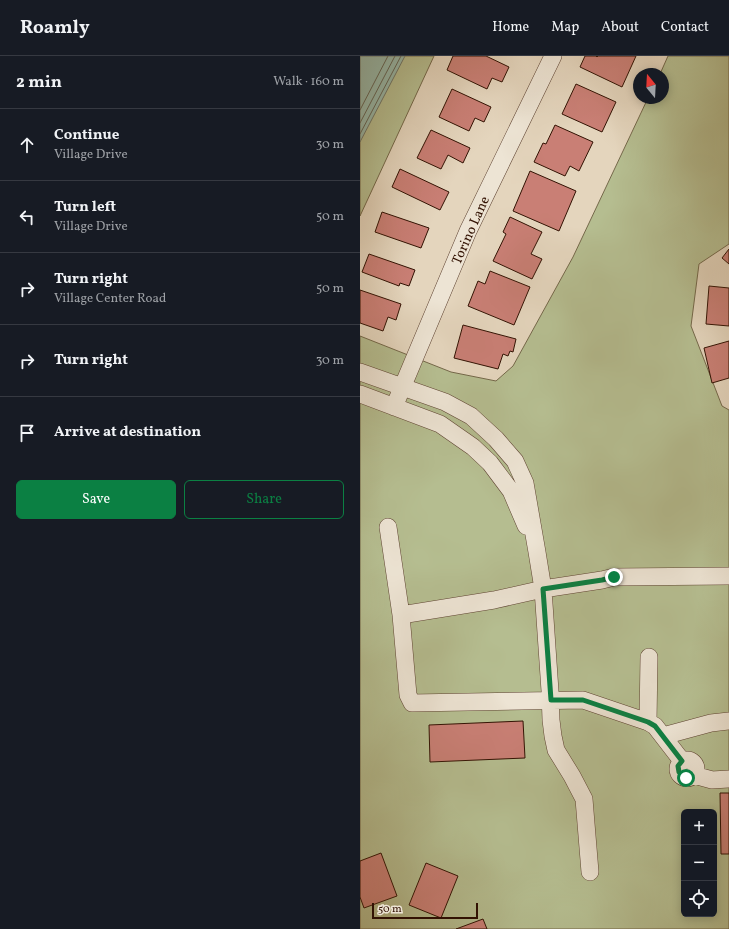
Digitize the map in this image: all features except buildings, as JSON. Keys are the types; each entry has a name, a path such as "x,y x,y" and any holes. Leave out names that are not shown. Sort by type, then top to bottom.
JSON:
{"street":[{"name":"Torino Lane","path":"394,407 468,231 553,56"},
{"path":"360,372 445,402 471,416 496,439 515,461 525,483 538,552 543,589 551,700 552,736 556,750 584,799 590,872"},
{"path":"360,394 440,424 473,447 490,463 511,491 538,552"},
{"path":"388,527 401,615 408,695 412,703 583,700 648,722 655,726 682,761 678,766 680,775 686,778 694,775 712,780 729,779"},
{"path":"401,615 494,600 543,589 614,577 729,576"},
{"path":"648,722 649,657"},
{"path":"663,736 711,723 729,722"}],"shaded area":[{"path":"399,56 434,56 360,216 360,129"},
{"path":"668,56 729,56 729,244 699,264 691,326 722,406 729,410 729,929 360,929 360,336 451,372 496,381 513,366 573,257 645,104 669,104 669,68 663,68"}],"water":[{"path":"360,56 405,56 360,142"}],"route":[{"path":"614,577 543,589 551,700 583,700 648,722 655,726 682,761 678,766 678,769 680,775 686,778"}]}
